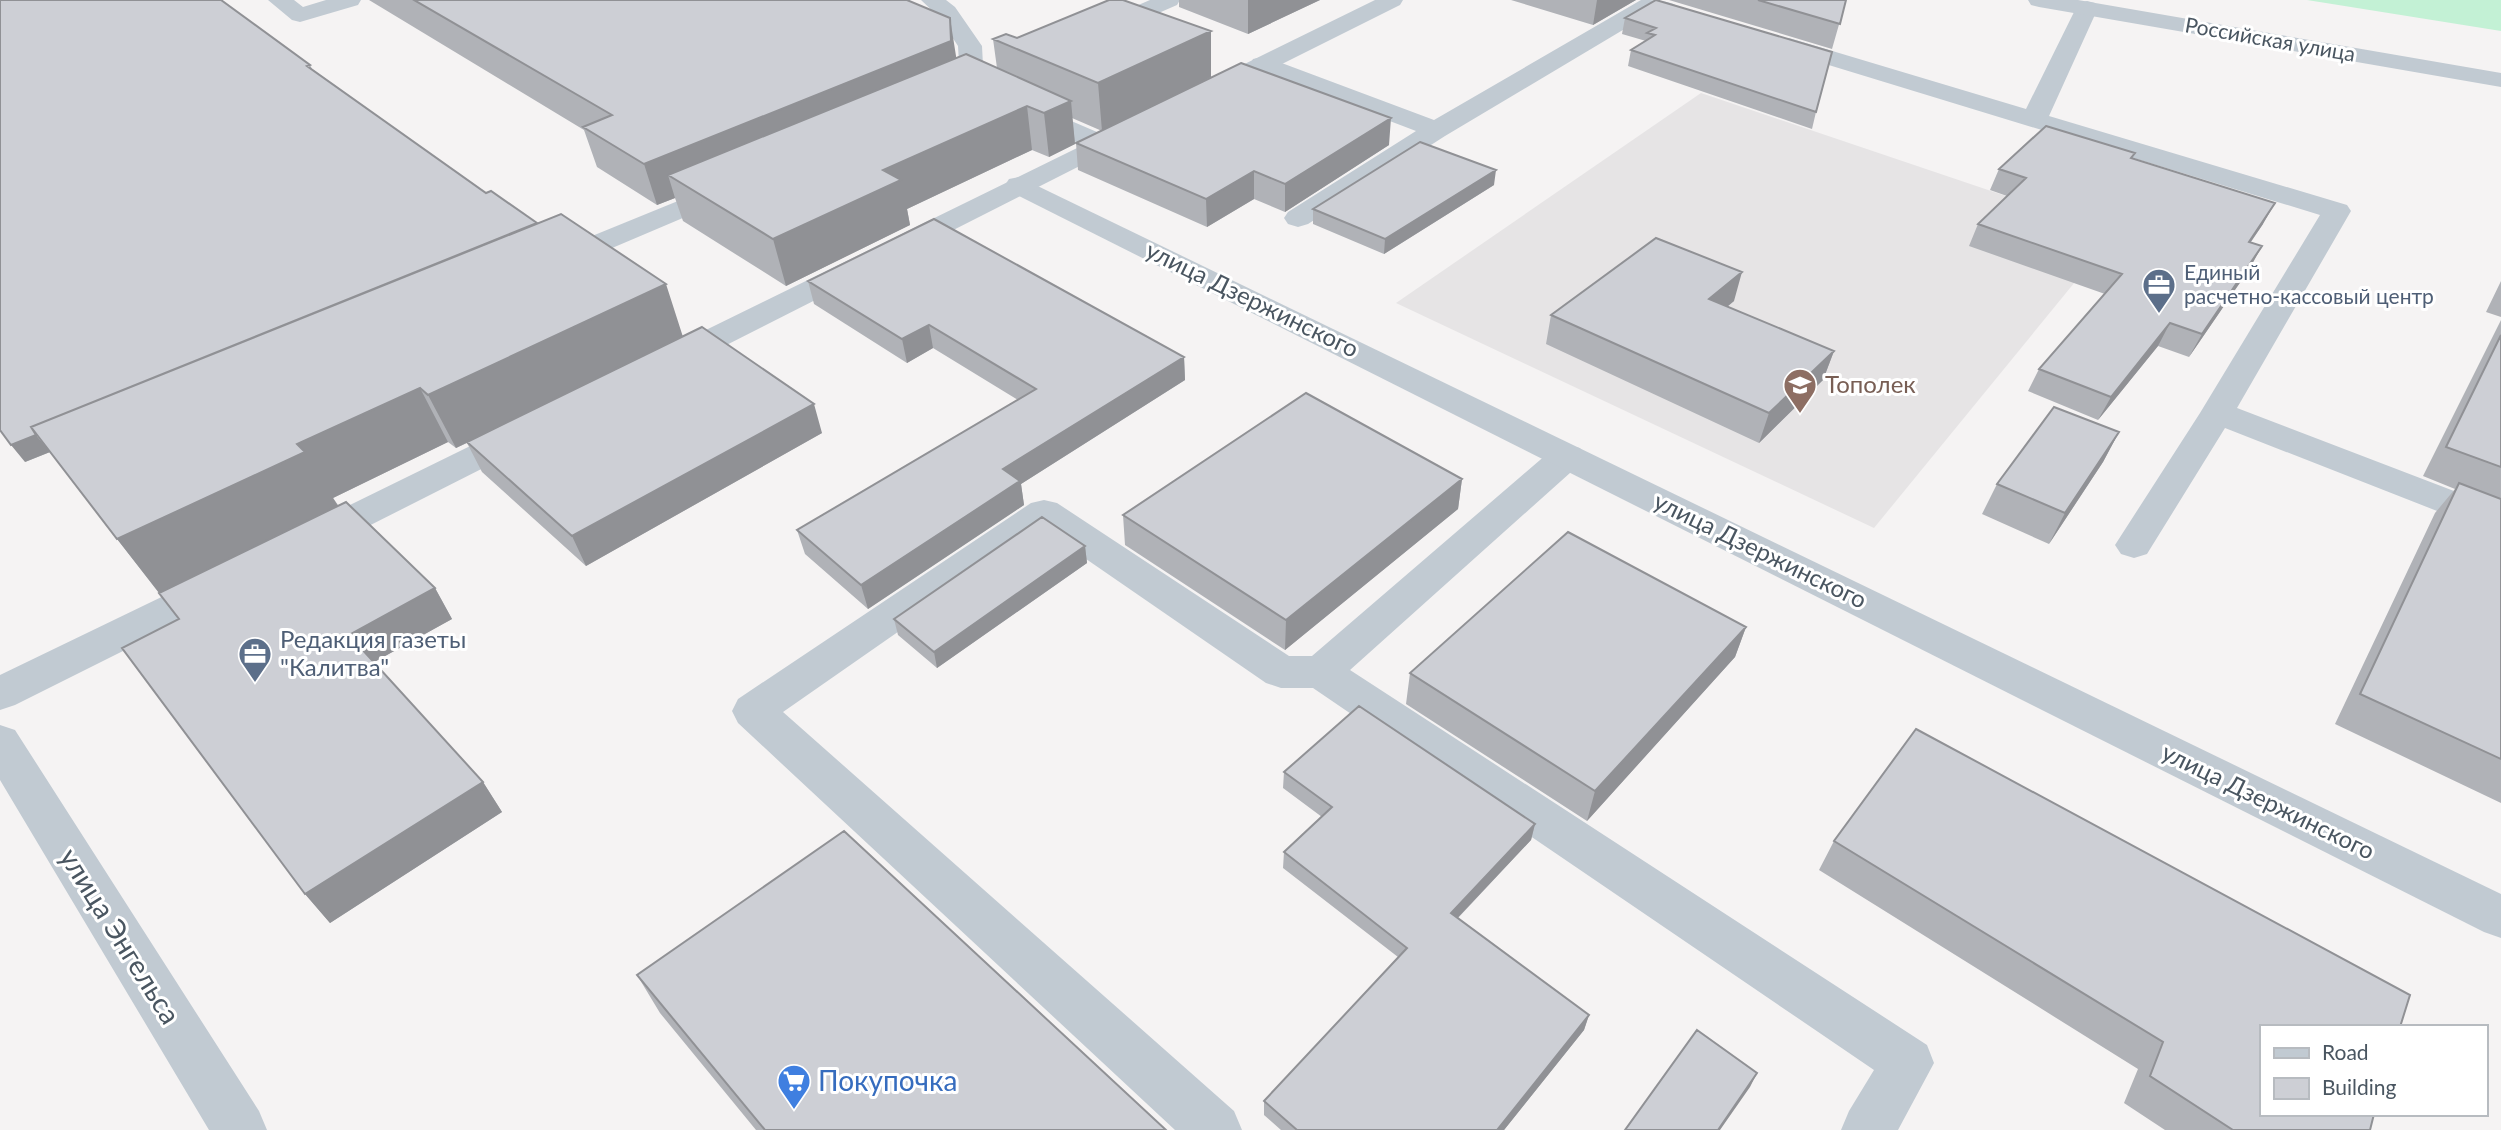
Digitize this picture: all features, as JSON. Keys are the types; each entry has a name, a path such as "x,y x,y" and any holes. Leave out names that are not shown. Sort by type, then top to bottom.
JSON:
{"street":[{"path":"279,0 300,15 350,0"},
{"path":"932,0 947,12 970,46 992,89 1102,144"},
{"path":"1081,38 1169,0"},
{"path":"1188,101 1392,0"},
{"name":"Российская улица","path":"2039,0 2501,80"},
{"path":"1298,218 1436,130 1650,4 1701,19"},
{"path":"2034,120 2087,8"},
{"path":"1753,35 2337,211 2217,413 2134,544"},
{"path":"1262,64 1436,130"},
{"path":"921,106 992,89"},
{"path":"648,371 1151,120"},
{"path":"525,274 755,177"},
{"name":"улица Дзержинского","path":"1019,185 2501,917"},
{"path":"2217,413 2501,523"},
{"path":"288,551 549,421"},
{"path":"1321,672 1567,456"},
{"path":"1215,1130 753,711 1044,512 1281,672 1321,672 1908,1063 1868,1130"},
{"path":"0,694 250,570"},
{"name":"улица Энгельса","path":"0,742 240,1130"}],"shaded area":[{"name":"Тополек","path":"1701,93 2115,233 1874,528 1396,303"}],"green space":[{"path":"2307,0 2501,0 2501,31"}],"building":[{"path":"0,0 221,0 310,65 307,66 486,193 491,191 537,223 31,427 36,435 11,445 0,430"},
{"path":"414,0 907,0 950,18 951,41 644,164 583,127 612,115"},
{"path":"1109,0 1123,0 1211,31 1098,83 993,39 1006,34 1017,38"},
{"path":"1656,0 1832,52 1816,112 1631,50 1655,35 1647,33 1656,28 1625,18"},
{"path":"1758,0 1846,0 1840,24"},
{"path":"966,54 1071,101 1044,113 1027,106 883,170 901,180 773,239 668,175"},
{"path":"1241,63 1391,118 1285,184 1254,171 1206,199 1076,143"},
{"path":"2046,126 2135,153 2131,158 2275,203 2249,242 2262,246 2202,334 2170,323 2111,397 2039,369 2122,274 1978,224 2026,178 1999,169"},
{"path":"1420,142 1496,170 1385,239 1313,209"},
{"path":"561,214 666,284 428,395 420,388 297,444 305,452 117,539 31,427"},
{"path":"934,219 1184,357 1003,469 1020,481 861,585 797,530 1036,389 929,325 902,339 808,281"},
{"path":"1656,238 1742,272 1709,299 1834,351 1769,413 1551,315"},
{"path":"702,327 814,404 572,536 467,442"},
{"path":"2501,335 2501,467 2446,447"},
{"path":"1306,393 1462,479 1286,620 1123,515"},
{"path":"2054,407 2119,432 2065,513 1997,484"},
{"path":"2459,483 2501,499 2501,759 2360,694"},
{"path":"346,502 435,588 349,635 483,782 305,894 122,648 179,619 159,593"},
{"path":"1042,517 1085,546 934,652 894,619"},
{"path":"1568,532 1746,627 1595,791 1410,673"},
{"path":"1359,706 1535,824 1451,913 1589,1015 1497,1130 1297,1130 1264,1101 1407,948 1284,852 1332,807 1284,772"},
{"path":"1916,729 2410,995 2401,1025 2260,1025 2260,1116 2374,1116 2370,1130 2233,1130 2150,1076 2163,1042 1834,841"},
{"path":"844,831 1166,1130 765,1130 637,975"},
{"path":"1697,1030 1757,1073 1718,1130 1625,1130"}],"place":[{"name":"Единый расчетно-кассовый центр","path":"2159,315"},
{"name":"Тополек","path":"1800,415"},
{"name":"Редакция газеты \"Калитва\"","path":"255,684"},
{"name":"Покупочка","path":"794,1111"}]}
